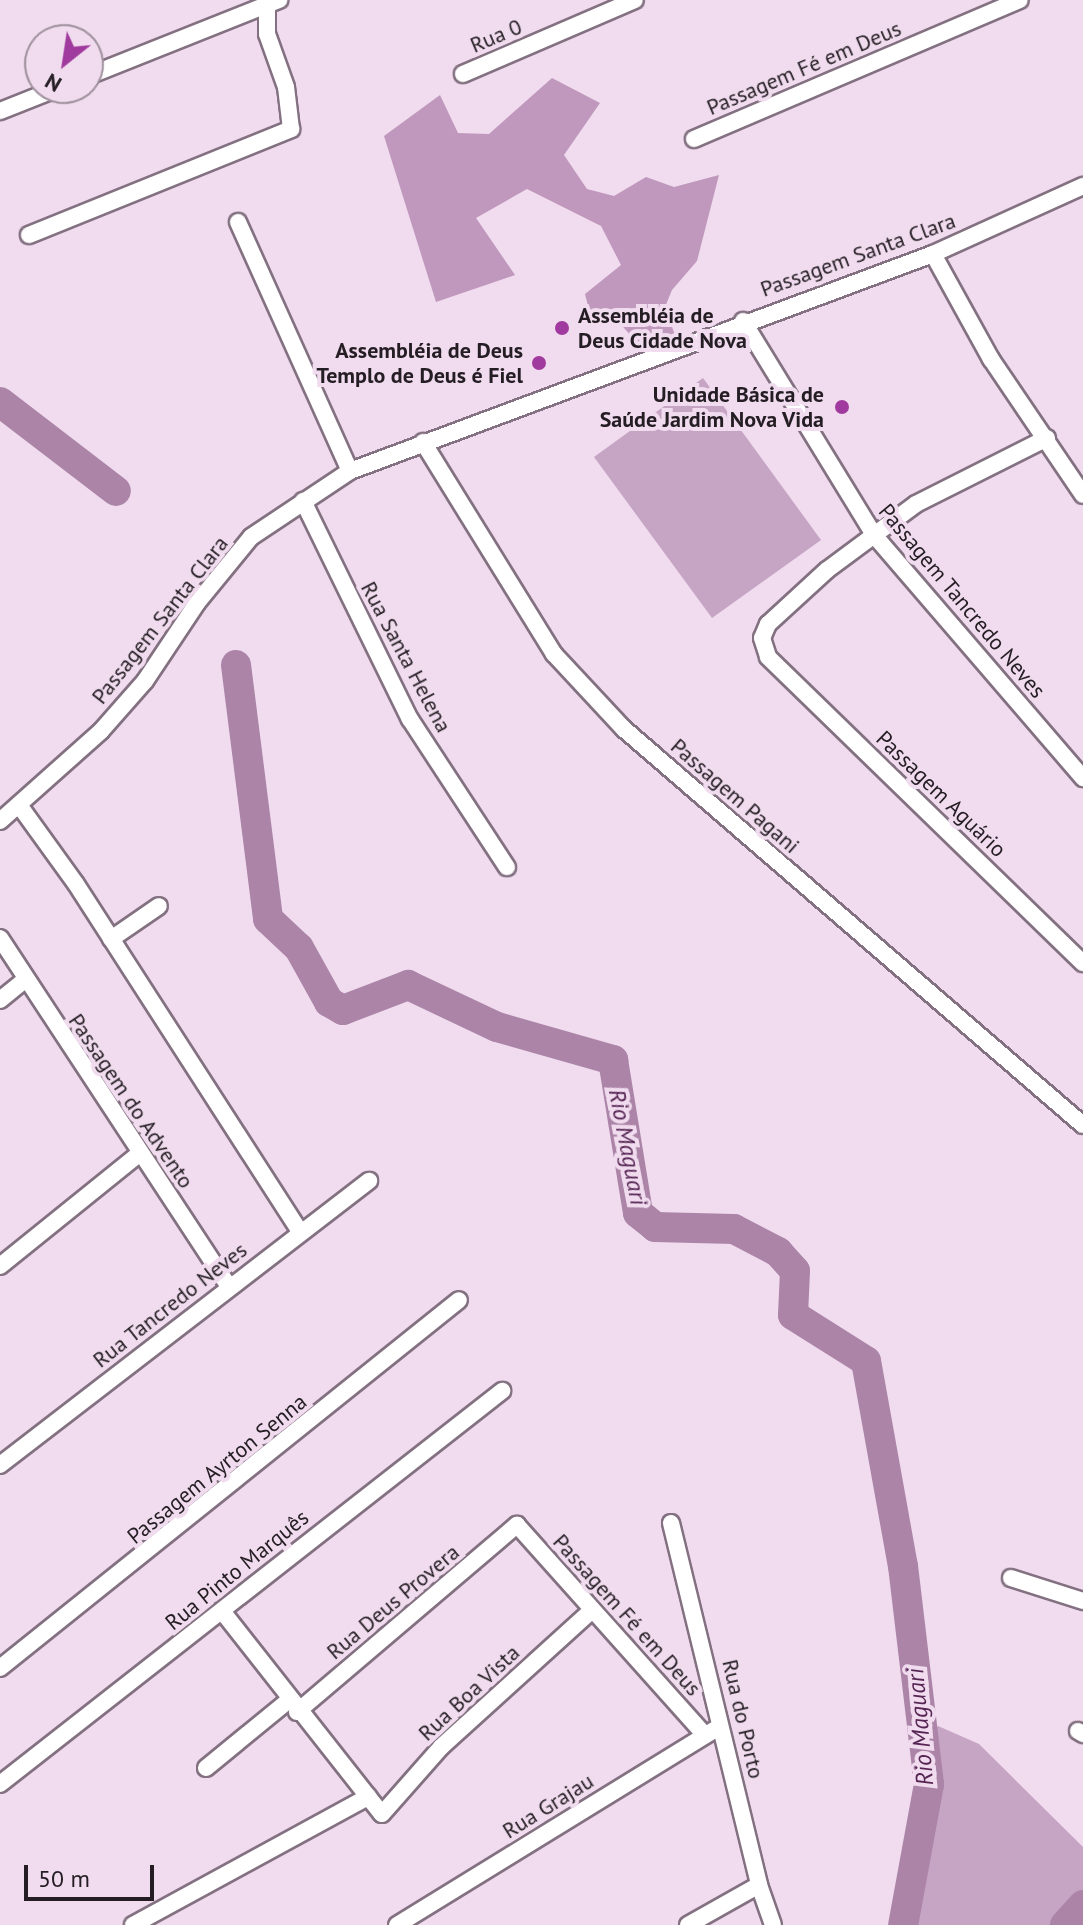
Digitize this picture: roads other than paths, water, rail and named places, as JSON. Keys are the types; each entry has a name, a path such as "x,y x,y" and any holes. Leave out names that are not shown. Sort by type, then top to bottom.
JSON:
{"street":[{"name":"Rua 0","path":"463,74 635,0"},
{"name":"Passagem Fé em Deus","path":"694,139 1020,0"},
{"path":"104,70 273,2"},
{"path":"29,235 291,129 286,87 267,34 273,2"},
{"path":"0,111 24,101"},
{"name":"Passagem Santa Clara","path":"0,821 101,731 145,681 197,603 251,537 350,471 743,321 933,254 1082,189"},
{"path":"238,222 350,471"},
{"path":"933,254 991,359 1083,495"},
{"name":"Passagem Tancredo Neves","path":"743,321 874,535 1083,778"},
{"path":"874,535 916,504 1047,438"},
{"name":"Passagem Pagani","path":"423,442 537,629 614,719 1083,1125"},
{"name":"Rua Santa Helena","path":"303,501 410,719 507,867"},
{"name":"Passagem Aguário","path":"874,535 768,624 762,638 768,657 1083,963"},
{"path":"19,805 111,939 300,1232"},
{"path":"111,939 159,906"},
{"name":"Passagem do Advento","path":"0,938 229,1287"},
{"path":"0,1000 25,980"},
{"path":"0,1266 140,1153"},
{"name":"Rua Tancredo Neves","path":"0,1465 369,1181"},
{"name":"Passagem Ayrton Senna","path":"0,1668 459,1300"},
{"name":"Rua Pinto Marquês","path":"0,1784 502,1391"},
{"name":"Rua do Porto","path":"671,1523 723,1726 759,1885 773,1925"},
{"name":"Passagem Fé em Deus","path":"517,1525 705,1735"},
{"name":"Rua Deus Provera","path":"206,1768 293,1706 517,1525"},
{"path":"1011,1578 1083,1601"},
{"name":"Rua Boa Vista","path":"368,1797 382,1814 441,1747 592,1610"},
{"path":"133,1925 368,1797 293,1706 222,1611"},
{"name":"Rua Grajau","path":"397,1925 723,1726"},
{"path":"688,1925 759,1885"}],"waterway":[{"name":"Rio Maguari","path":"0,402 116,491"},
{"name":"Rio Maguari","path":"236,665 268,919 299,948 329,1002 343,1010 408,985 497,1027 613,1060 638,1213 655,1227 734,1229 778,1252 795,1271 793,1315 866,1361 903,1566 929,1784 903,1925"},
{"name":"Rio Maguari","path":"1065,1925 1083,1905"}],"place":[{"name":"Assembléia de Deus Cidade Nova","path":"562,328"},
{"name":"Assembléia de Deus Templo de Deus é Fiel","path":"539,363"},
{"name":"Unidade Básica de Saúde Jardim Nova Vida","path":"842,407"}]}
